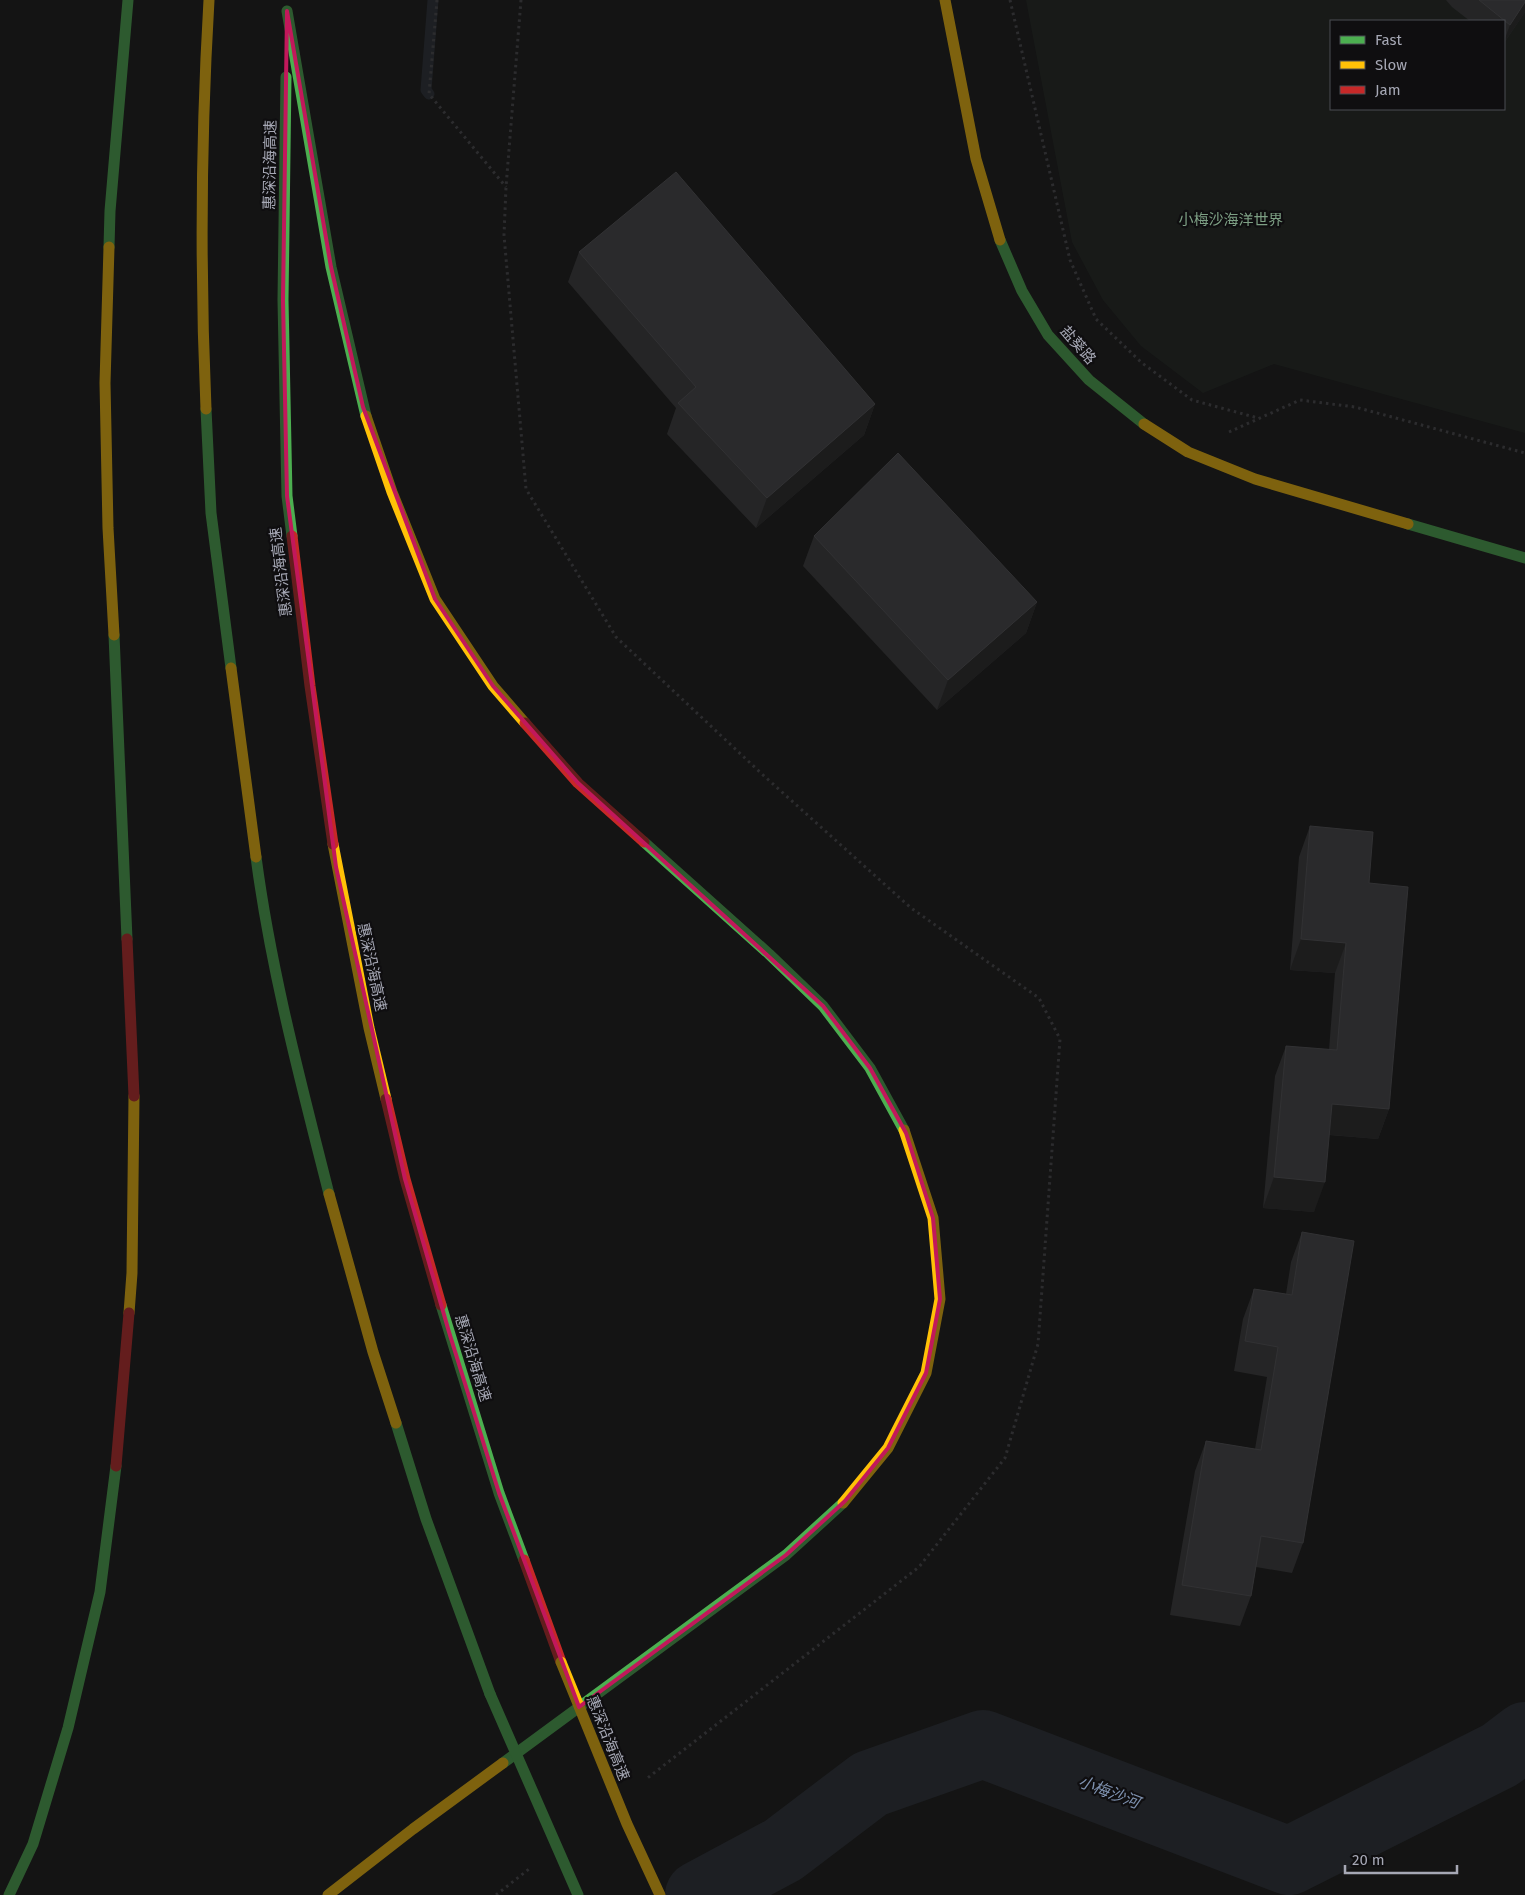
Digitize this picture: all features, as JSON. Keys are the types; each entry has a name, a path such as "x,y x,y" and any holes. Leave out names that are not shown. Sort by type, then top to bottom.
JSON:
{"main road":[{"path":"9,1895 33,1844 68,1728 100,1592 119,1443 132,1273 134,1105 117,690 108,528 105,383 110,211 128,0"},
{"path":"209,0 206,50 203,224 204,365 210,513 261,893 293,1053 333,1214 373,1352 426,1519 490,1694 578,1895"},
{"name":"盐葵路","path":"945,0 976,159 996,231 1022,291 1048,335 1089,380 1140,422 1188,452 1255,479 1525,558"},
{"path":"287,6 331,267 364,407 392,492 435,599 493,686 578,783 769,954 824,1006 870,1068 906,1133 933,1218 940,1299 926,1373 888,1448 845,1501 786,1556 413,1829 328,1895"},
{"name":"惠深沿海高速","path":"287,6 283,300 287,496 310,686 336,866 369,1028 410,1198 448,1332 499,1493 561,1662 627,1824 660,1895"}],"path":[{"path":"437,0 429,94 506,187"},
{"path":"521,0 506,187 504,236 526,489 616,637 763,775 912,908 1039,998 1060,1039 1038,1344 1004,1458 919,1567 644,1781"},
{"path":"1010,0 1070,260 1096,319 1142,363 1192,400 1258,418"},
{"path":"1188,452 1300,400 1355,407 1525,453"},
{"path":"496,1895 535,1865"}],"highlighted area":[{"path":"287,11 331,267 363,407 435,599 493,686 578,783 823,1006 870,1068 906,1133 933,1218 940,1299 926,1373 888,1448 845,1501 786,1555 579,1707 499,1493 449,1332 405,1179 336,867 287,496 283,300"}],"green space":[{"name":"小梅沙海洋世界","path":"1026,0 1525,0 1525,433 1274,364 1203,393 1141,346 1103,300 1072,242"}],"building":[{"path":"1479,0 1525,0 1510,25"},
{"path":"676,172 875,404 767,498 678,403 696,387 579,252"},
{"path":"898,453 1037,602 948,680 814,536"},
{"path":"1310,826 1373,832 1369,883 1408,887 1389,1109 1332,1104 1325,1182 1274,1177 1286,1046 1337,1050 1346,943 1301,939"},
{"path":"1302,1232 1354,1241 1303,1543 1261,1536 1251,1596 1182,1585 1206,1441 1261,1450 1278,1347 1245,1341 1254,1289 1292,1295"}],"waterway":[{"path":"429,94 426,90 433,0"},
{"name":"小梅沙河","path":"699,1895 783,1850 870,1784 983,1744 1289,1861 1500,1755 1525,1736"}],"traffic: fast":[{"path":"109,247 110,211 128,0"},
{"path":"287,11 331,267 366,416"},
{"path":"286,77 283,300 287,496 292,536"},
{"path":"1000,240 1022,291 1048,335 1089,380 1144,424"},
{"path":"206,409 211,513 231,668"},
{"path":"1408,524 1525,558"},
{"path":"114,635 127,939"},
{"path":"644,842 769,954 823,1006 870,1068 904,1130"},
{"path":"256,857 278,984 329,1194"},
{"path":"441,1305 499,1493 524,1560"},
{"path":"396,1423 426,1519 490,1694"},
{"path":"9,1895 33,1844 68,1728 100,1592 116,1466"},
{"path":"503,1763 786,1555 843,1503"},
{"path":"490,1694 578,1895"}],"traffic: slow":[{"path":"206,409 202,204 209,0"},
{"path":"945,0 976,159 1000,240"},
{"path":"109,247 105,383 108,528 114,635"},
{"path":"366,416 392,492 435,599 493,686 525,723"},
{"path":"1144,424 1188,452 1255,479 1408,524"},
{"path":"231,668 256,857"},
{"path":"333,844 369,1028 386,1099"},
{"path":"129,1313 132,1273 134,1096"},
{"path":"843,1503 888,1448 926,1373 940,1299 933,1218 904,1130"},
{"path":"329,1194 373,1352 396,1423"},
{"path":"561,1662 627,1824 660,1895"},
{"path":"328,1895 413,1829 503,1763"}],"traffic: jam":[{"path":"292,536 310,686 333,844"},
{"path":"525,723 578,783 644,842"},
{"path":"127,939 134,1096"},
{"path":"386,1099 405,1179 441,1305"},
{"path":"116,1466 129,1313"},
{"path":"524,1560 561,1662"}]}
